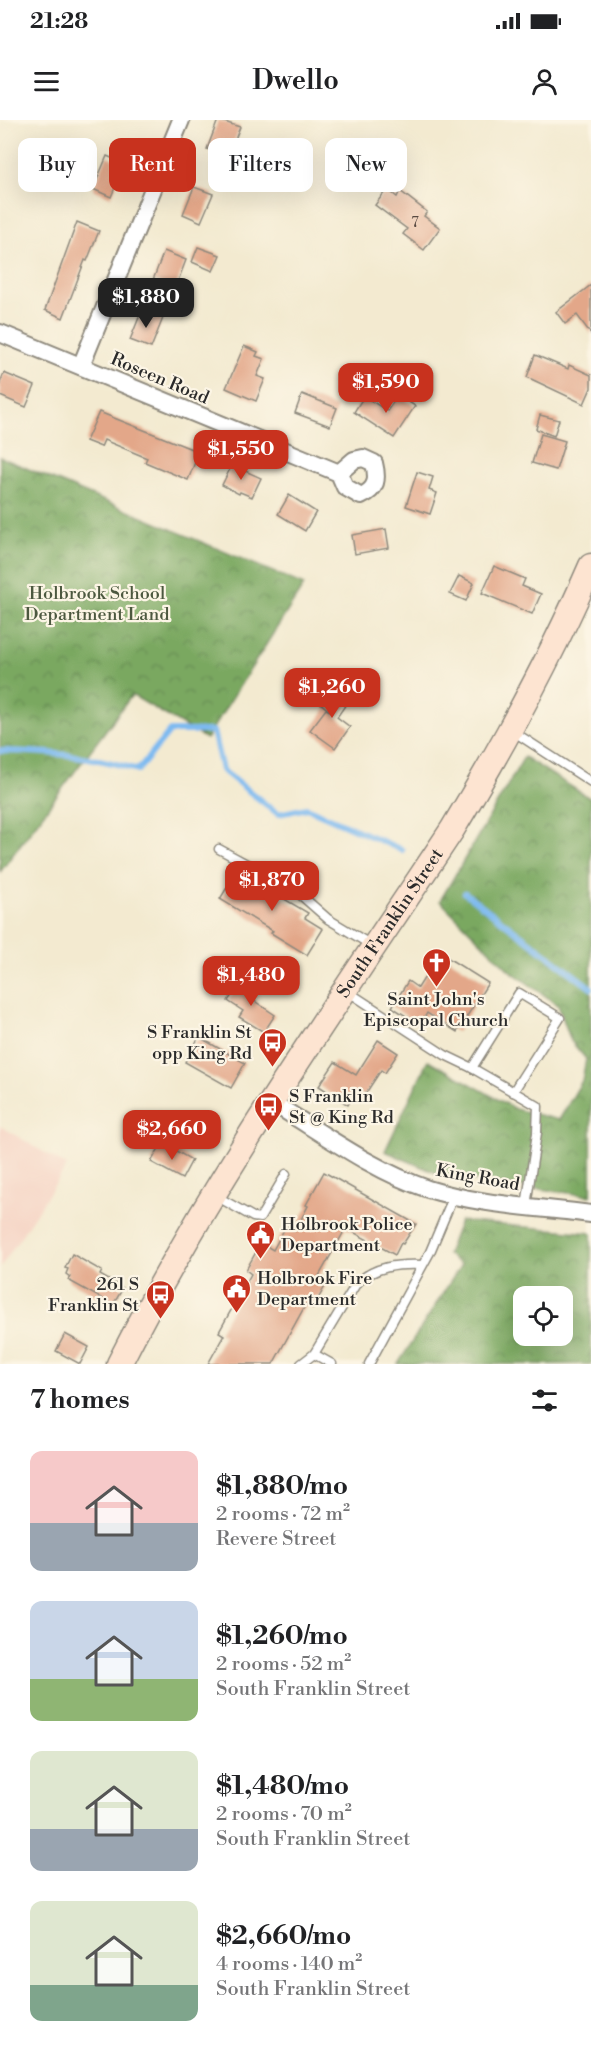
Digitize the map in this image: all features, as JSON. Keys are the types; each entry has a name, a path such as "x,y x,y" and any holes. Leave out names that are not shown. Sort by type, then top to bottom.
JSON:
{"main road":[{"name":"South Franklin Street","path":"119,1364 160,1286 213,1195 345,990 452,830 511,730 589,578"}],"street":[{"path":"81,366 181,120"},
{"name":"Roseen Road","path":"0,333 339,473"},
{"name":"King Road","path":"272,1102 376,1166 415,1184 454,1196 591,1214"}],"lane":[{"path":"511,730 591,783"},
{"path":"219,849 295,890 328,919 374,946"},
{"path":"345,990 445,1055 538,1106 537,1133 526,1206"},
{"path":"472,1068 519,993 560,1018 513,1092"},
{"path":"213,1195 260,1218 286,1174"},
{"path":"369,1364 433,1245 454,1196"},
{"path":"301,1364 314,1354 356,1284 364,1276 397,1265 422,1265"},
{"path":"314,1354 332,1364"}],"shaded area":[{"path":"0,1126 67,1166 0,1268"}],"green space":[{"name":"Holbrook School Department Land","path":"0,457 304,585 206,739 132,695 0,872"},
{"path":"524,757 591,799 591,1196 443,1176 385,1151 428,1060 515,1109 559,1120 582,1081 586,1059 571,1041 558,1005 509,970 440,901"},
{"path":"460,1221 591,1233 591,1364 398,1364 461,1265 447,1254"}],"building":[{"path":"218,120 240,127 236,138 211,138"},
{"path":"107,156 109,157 109,192 113,192 111,197 97,191 97,180"},
{"path":"196,188 213,194 201,222 183,214 192,192 196,192"},
{"path":"385,192 391,192 397,197 401,192 427,212 424,216 440,228 424,250 403,234 407,229 375,205"},
{"path":"77,222 99,231 87,261 85,260 63,318 45,310"},
{"path":"198,247 220,255 213,271 192,262"},
{"path":"164,251 186,260 175,289 153,280"},
{"path":"591,285 591,334 577,315 565,324 556,312"},
{"path":"142,310 163,318 151,348 130,340"},
{"path":"244,346 258,352 256,356 264,359 257,376 265,379 256,401 226,388"},
{"path":"535,355 568,369 569,365 591,375 591,388 584,404 527,377"},
{"path":"4,373 35,386 26,407 0,396 0,383"},
{"path":"302,394 337,408 330,426 295,413"},
{"path":"398,395 415,406 394,438 354,412 364,396 387,411"},
{"path":"99,412 199,452 188,480 145,462 147,458 104,440 101,447 86,441"},
{"path":"540,415 559,420 554,436 536,429"},
{"path":"541,434 565,441 556,470 532,463"},
{"path":"232,465 261,478 252,497 240,492 239,494 222,485"},
{"path":"417,472 433,477 429,490 437,493 430,514 406,506"},
{"path":"289,495 316,512 305,531 278,514"},
{"path":"386,529 389,548 355,554 352,535"},
{"path":"494,566 525,579 522,586 541,594 532,614 482,593"},
{"path":"459,576 474,583 466,601 450,594"},
{"path":"332,687 349,700 337,717 350,727 335,748 310,730 326,709 330,711 320,703"},
{"path":"237,871 308,913 305,918 323,929 307,955 220,899"},
{"path":"440,953 488,983 457,1032 427,1013 420,1025 392,1007 408,981 418,988"},
{"path":"242,980 259,991 253,1000 275,1015 264,1032 239,1017 243,1011 228,1001"},
{"path":"199,1037 245,1063 231,1088 185,1062"},
{"path":"378,1040 398,1053 385,1073 381,1070 364,1096 356,1091 348,1105 319,1086 335,1062 356,1075"},
{"path":"162,1143 192,1160 182,1179 151,1162"},
{"path":"324,1172 416,1224 395,1255 346,1228 319,1276 328,1281 313,1308 306,1304 273,1364 208,1364 224,1335 219,1332 251,1274 246,1270 261,1243 273,1250 286,1226 295,1231"},
{"path":"72,1254 102,1271 100,1275 123,1288 113,1305 68,1280 70,1277 66,1274 68,1269 65,1268"},
{"path":"65,1334 89,1347 80,1364 56,1351"}],"waterway":[{"path":"0,751 70,755 138,770 170,731 213,731 222,770 278,814 307,808 402,850"},
{"path":"465,893 591,988"}],"place":[{"name":"Saint John's Episcopal Church","path":"436,988"},
{"name":"S Franklin St opp King Rd","path":"273,1068"},
{"name":"S Franklin St @ King Rd","path":"268,1132"},
{"name":"Holbrook Police Department","path":"260,1260"},
{"name":"Holbrook Fire Department","path":"236,1314"},
{"name":"261 S Franklin St","path":"160,1320"}]}
